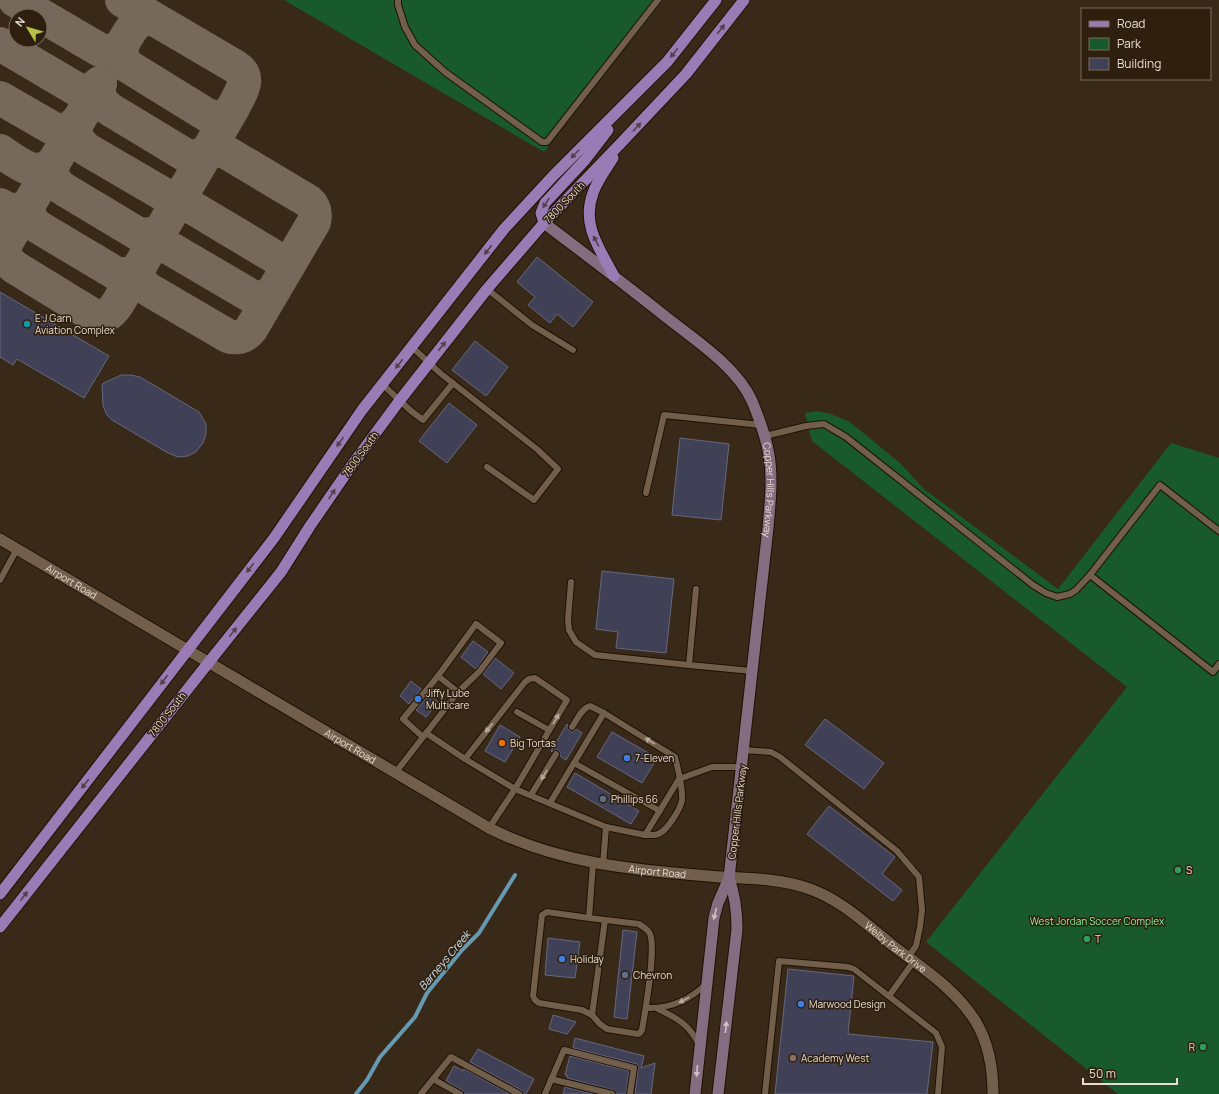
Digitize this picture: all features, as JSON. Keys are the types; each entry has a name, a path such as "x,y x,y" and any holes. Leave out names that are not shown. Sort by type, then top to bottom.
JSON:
{"main road":[{"path":"0,894 4,882 274,538 362,410 504,229 553,176 633,98 667,62 716,0"},
{"name":"7800 South","path":"0,927 208,662 281,572 310,526 348,471 400,400 486,289 544,223 686,74 744,0"},
{"path":"544,223 541,213 545,203 585,160 633,98"},
{"path":"614,276 593,235 589,215 589,206 593,192 621,143"},
{"name":"Copper Hills Parkway","path":"544,223 719,359 738,378 751,399 761,425 769,456 770,491 768,528 744,750 729,878 718,903 714,918 695,1094"},
{"name":"Copper Hills Parkway","path":"718,1094 736,929 736,903 729,878"}],"street":[{"name":"Airport Road","path":"0,539 396,772 488,828 505,836 538,849 598,864 729,878"},
{"name":"Welby Park Drive","path":"729,878 764,879 804,887 814,891 834,901 850,912 911,959 958,998 977,1024 988,1051 992,1073 993,1094"}],"lane":[{"path":"398,0 398,5 405,27 415,45 446,72 542,142 547,142 658,0"},
{"path":"486,289 532,325 573,350"},
{"path":"412,347 453,383 538,450 558,469 534,500 487,467"},
{"path":"382,384 423,420 453,383"},
{"path":"646,494 664,415 761,425"},
{"path":"764,436 806,426 824,424 846,437 1033,584 1051,596 1057,597 1070,594 1076,590 1090,575 1160,485 1219,531"},
{"path":"0,580 17,549"},
{"path":"1090,575 1213,672 1219,664"},
{"path":"571,582 568,620 569,630 576,642 595,655 752,671"},
{"path":"689,665 696,589"},
{"path":"396,772 424,735 458,692 480,672 501,643 476,624 438,676 403,719 424,735 515,789 606,827 653,836 660,834 665,830 680,806 682,800 676,757 594,707 587,706 572,727"},
{"path":"438,676 458,692"},
{"path":"465,758 525,682 529,679 534,678 567,700 515,789 488,828"},
{"path":"517,712 549,730"},
{"path":"550,803 604,713"},
{"path":"744,750 771,752 780,757 898,851 920,877 922,910 916,946 911,959 889,996"},
{"path":"531,795 556,754"},
{"path":"574,763 660,811"},
{"path":"645,835 680,779 712,766 742,767"},
{"path":"589,918 606,827"},
{"path":"547,912 605,920 639,924 650,933 652,940 652,951 646,1008 642,1030 638,1034 607,1030 592,1015 582,1010 539,1003 533,996 542,915 547,912"},
{"path":"592,1015 605,920"},
{"path":"765,1094 779,961 848,967 854,969 936,1033 942,1048 938,1094"},
{"path":"658,1009 679,1003 689,998 707,983"},
{"path":"646,1008 658,1009 682,1022 692,1034 699,1047"},
{"path":"545,1094 564,1050 634,1068 630,1094"},
{"path":"421,1094 451,1057 519,1094"},
{"path":"433,1079 460,1094"},
{"path":"551,1079 612,1094"}],"green space":[{"path":"284,0 663,0 544,152"},
{"name":"West Jordan Soccer Complex","path":"817,411 831,414 850,422 900,463 924,489 1058,589 1171,443 1219,458 1219,1094 1118,1094 926,942 1127,687 812,441 805,413"}],"building":[{"path":"537,257 593,302 573,327 557,314 550,323 528,305 535,297 517,282"},
{"name":"E J Garn Aviation Complex","path":"0,292 109,356 84,398 17,359 13,365 0,357"},
{"path":"475,341 508,367 486,396 452,370"},
{"path":"121,375 140,377 199,412 206,424 206,434 203,443 196,452 188,456 178,457 168,453 112,420 107,415 103,406 102,384"},
{"path":"449,403 477,425 447,463 419,441"},
{"path":"680,438 729,444 721,520 672,515"},
{"path":"602,571 674,579 666,653 616,648 618,632 596,629"},
{"path":"473,641 488,652 476,669 461,657"},
{"path":"495,658 514,673 501,689 483,674"},
{"path":"411,681 421,689 409,704 400,696"},
{"path":"429,695 438,702 426,717 416,710"},
{"path":"825,719 884,763 864,789 805,745"},
{"path":"567,724 570,731 574,731 576,729 582,733 566,760 560,756 560,752 558,750 551,751"},
{"path":"500,725 520,737 505,762 485,751"},
{"name":"7-Eleven","path":"612,732 657,758 642,783 597,757"},
{"name":"Phillips 66","path":"575,773 639,811 631,824 567,787"},
{"path":"829,806 895,857 882,874 902,890 893,901 807,834"},
{"name":"Chevron","path":"623,930 637,932 627,1019 614,1017"},
{"name":"Holiday","path":"548,938 580,942 575,978 545,975"},
{"path":"788,969 854,976 848,1034 933,1042 927,1094 775,1094"},
{"path":"553,1015 576,1022 567,1034 549,1029"},
{"path":"575,1038 644,1056 641,1068 655,1063 651,1094 635,1094 638,1069 637,1064 573,1048"},
{"path":"478,1049 534,1079 526,1094 523,1094 521,1090 470,1062"},
{"path":"570,1056 629,1071 626,1094 616,1094 613,1090 567,1078 568,1076 565,1075"},
{"path":"454,1066 463,1071 464,1069 510,1094 464,1094 462,1090 446,1081"},
{"path":"565,1087 593,1094 563,1094"}],"waterway":[{"name":"Barneys Creek","path":"356,1094 367,1080 380,1057 415,1017 427,993 462,950 479,933 515,875"}],"taxiway":[{"path":"15,0 100,50 112,50 122,45"},
{"path":"122,0 236,67 243,74 243,87 231,111 218,117 207,115 126,65 122,56 123,44 126,37 134,25 139,21 154,19"},
{"path":"0,44 78,90 90,90 100,83"},
{"path":"100,83 99,91 102,102 111,110 187,156 192,157 219,150 224,151 308,201 314,210 314,222 251,329 241,337 228,336 151,291 141,282 138,269"},
{"path":"0,98 54,129 66,129 77,122"},
{"path":"6,243 6,257 16,268 91,314 104,316 110,313 118,303 233,108"},
{"path":"0,248 6,243 83,113"},
{"path":"77,122 76,134 86,149 163,194 173,196 183,192 184,199 188,205 280,260 283,269 282,275"},
{"path":"0,151 19,164 33,169 39,170 46,168 53,163"},
{"path":"53,163 52,171 54,179 58,185 65,190 140,235 152,234 161,230"},
{"path":"0,205 7,209 14,210 21,209 28,205 30,217 35,225 117,274 130,274 138,269"},
{"path":"161,230 161,238 166,246 253,297 264,297 274,290"}],"place":[{"name":"E J Garn Aviation Complex","path":"27,324"},
{"name":"Jiffy Lube Multicare","path":"418,699"},
{"name":"Big Tortas","path":"502,743"},
{"name":"7-Eleven","path":"627,758"},
{"name":"Phillips 66","path":"603,799"},
{"name":"S","path":"1178,870"},
{"name":"T","path":"1087,939"},
{"name":"Holiday","path":"562,959"},
{"name":"Chevron","path":"625,975"},
{"name":"Marwood Design","path":"801,1004"},
{"name":"R","path":"1203,1047"},
{"name":"Academy West","path":"793,1058"}]}
